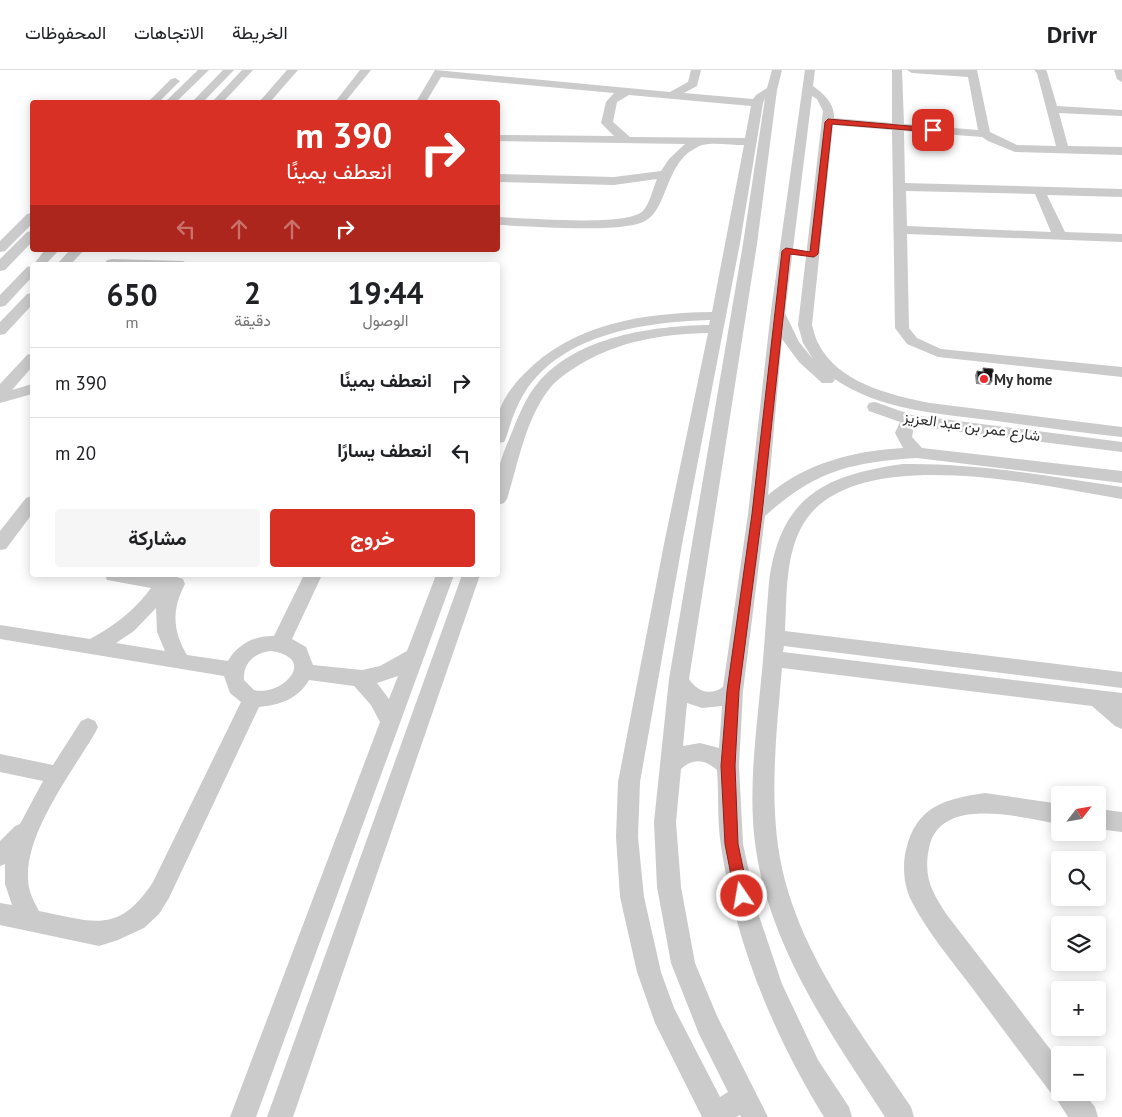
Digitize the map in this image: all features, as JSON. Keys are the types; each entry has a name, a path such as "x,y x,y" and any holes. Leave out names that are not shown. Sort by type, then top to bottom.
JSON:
{"street":[{"path":"172,100 204,70"},
{"path":"266,100 293,70"},
{"path":"342,100 366,70"},
{"path":"672,95 692,84 696,70"},
{"path":"772,90 764,94 757,103 750,142 742,243 725,401 679,679 665,822 669,887 683,963 708,1025 749,1108 716,1116 664,1014 649,972 632,897 627,837 630,782 674,539 718,323 742,243 777,70"},
{"path":"898,70 902,328 906,334 921,346 952,355 1122,372"},
{"path":"912,70 972,72 985,134"},
{"path":"1039,70 1042,72 1063,149"},
{"path":"1120,70 1122,79"},
{"path":"198,100 228,71 246,72"},
{"path":"219,100 246,72"},
{"path":"422,100 439,72 757,103"},
{"path":"808,78 828,105 828,122 806,325 810,342 822,360 841,377 868,392 891,400 978,421 1122,432"},
{"path":"808,78 778,311 757,514 733,691 728,766 732,844 746,914 771,988 809,1069 839,1117"},
{"path":"155,100 178,79 192,82"},
{"path":"692,84 713,99"},
{"path":"578,139 588,134 597,122 601,98 590,88"},
{"path":"628,140 618,135 607,123 612,99 629,91"},
{"path":"1052,109 1122,113"},
{"path":"828,122 985,134 1002,144 1015,148 1122,150"},
{"path":"500,138 750,142"},
{"path":"645,140 662,151 668,169"},
{"path":"500,221 616,224 629,222 648,213 668,169 681,151 698,141"},
{"path":"614,181 668,169"},
{"path":"500,178 614,181 637,186 657,195"},
{"path":"900,187 1122,193"},
{"path":"1040,190 1060,236"},
{"path":"0,248 30,219"},
{"path":"900,230 1122,238"},
{"path":"0,267 30,237"},
{"path":"786,251 814,254"},
{"path":"41,262 50,252"},
{"path":"66,262 75,252"},
{"path":"0,304 30,272"},
{"path":"0,331 30,299"},
{"path":"0,304 21,308"},
{"name":"شارع عمر بن عبد العزيز","path":"778,311 783,328 793,346 808,363 827,380 872,405 910,420 978,421 1122,447"},
{"path":"500,433 521,386 542,364 570,344 602,330 639,320 678,316 718,323"},
{"path":"500,493 527,416 539,392 558,372 583,355 612,342 645,334 718,323"},
{"path":"0,394 30,360"},
{"path":"0,398 30,390"},
{"path":"703,398 725,401"},
{"path":"910,420 902,432 904,439 918,453"},
{"name":"شارع عمر بن عبد العزيز","path":"757,514 783,490 798,480 824,468 853,459 885,454 918,453 1004,469 1122,477"},
{"path":"901,1117 824,996 795,942 772,873 765,829 764,788 778,585 790,532 805,510 825,492 862,476 907,469 955,471 1004,469 1122,493"},
{"path":"0,544 30,505"},
{"path":"152,577 171,578"},
{"path":"280,643 312,577"},
{"path":"243,1117 445,577"},
{"path":"280,1117 470,577"},
{"path":"92,647 130,625 145,611 171,578"},
{"path":"171,578 164,616 169,639 180,661"},
{"path":"0,632 233,670"},
{"path":"280,643 295,648 300,652 305,665 299,682 291,690 272,698 253,698 240,692 233,682 233,670 236,663 247,652 263,644 280,643"},
{"path":"774,648 1122,680"},
{"path":"774,648 1122,701"},
{"path":"304,672 360,679 381,675 400,666 416,655"},
{"path":"360,679 384,706 391,722"},
{"path":"679,679 683,688 691,696 702,701 714,701 725,698 733,691"},
{"path":"0,914 99,934 118,929 136,920 151,906 173,867 253,698"},
{"path":"1097,698 1122,720"},
{"path":"32,921 20,900 16,877 18,852 29,827 88,727"},
{"path":"672,764 678,757 688,752 699,751 715,756 728,766"},
{"path":"0,763 59,776"},
{"path":"1051,813 984,804 955,807 932,820 925,827 920,836 914,863 920,894 939,923 1051,1072"},
{"path":"1106,820 1122,822"},
{"path":"0,856 29,827"},
{"path":"1072,1101 1084,1117"}],"building":[{"path":"983,368 993,369 994,378 991,378 992,381 978,380 977,371 984,372"}],"place":[{"name":"My home","path":"984,379"}],"route":[{"path":"742,896 732,844 728,766 733,691 757,514 786,251 814,254 828,122 933,130"}]}
